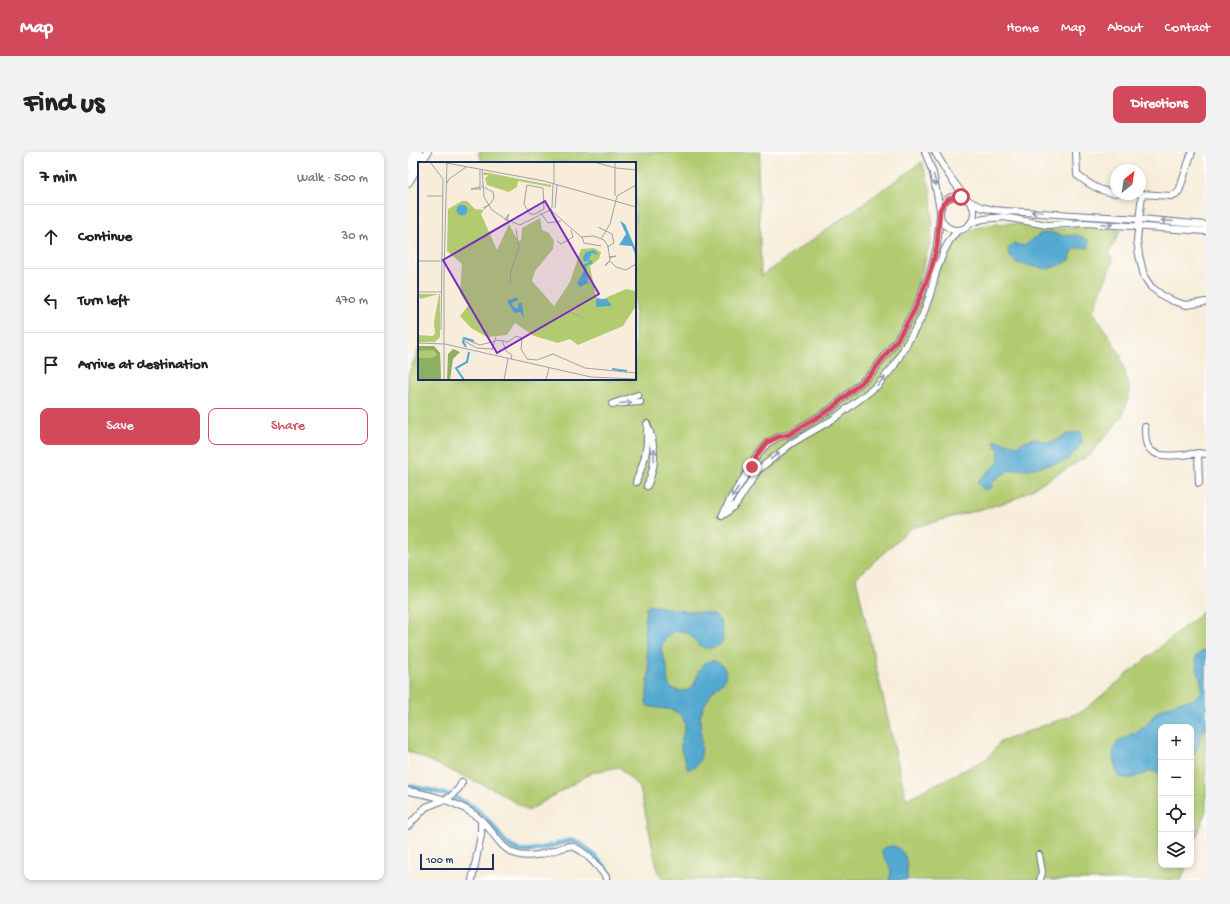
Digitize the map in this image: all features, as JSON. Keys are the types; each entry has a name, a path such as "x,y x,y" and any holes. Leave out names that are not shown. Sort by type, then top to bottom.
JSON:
{"highway":[{"path":"408,167 417,152"}],"main road":[{"path":"420,162 426,152"},
{"path":"408,182 418,166"}],"street":[{"path":"925,152 933,173 942,222 951,230 957,231"},
{"path":"935,152 948,174 967,200 972,205 974,217 971,223 967,227 957,231 950,240 933,271 923,290 914,311 897,340 872,373 831,409 788,435 778,437 768,442 756,457 752,467 731,498 722,516 736,504 758,470 792,443 835,418 878,385 894,366 922,316 930,294 933,271 937,246 940,213 943,204 948,199 961,197 967,200 981,207 1047,225 1085,222 1206,231"},
{"path":"1076,152 1077,175 1090,186 1110,192"},
{"path":"1146,194 1171,196 1176,194 1179,191 1192,152"},
{"path":"1141,200 1137,240 1144,276 1151,287 1162,296 1186,305 1206,302"},
{"path":"971,223 1004,214 1085,215 1206,225"},
{"path":"1085,215 1085,222"},
{"path":"636,482 644,463 647,450 646,424 652,437 655,451 652,476 647,486"},
{"path":"1145,427 1146,444 1154,454 1162,456 1198,452 1206,454"},
{"path":"1198,452 1199,483"},
{"path":"408,826 426,807 446,799 456,792 462,782"},
{"path":"408,791 446,799 466,809 481,820 507,850 515,854 523,856 532,855 574,846 601,870 606,877 606,880"},
{"path":"472,880 481,835 481,820"},
{"path":"1039,855 1042,872 1040,880"}],"green space":[{"path":"478,152 761,152 758,173 761,276 922,162 931,191 932,223 930,243 915,293 931,299 945,255 960,238 979,227 1002,224 1019,224 1053,229 1087,226 1120,231 1109,253 1113,260 1093,311 1120,354 1130,392 1122,416 1090,455 1011,501 911,528 856,578 906,799 988,758 1000,742 1083,711 1206,608 1206,810 1194,844 1194,724 1158,724 1158,868 1186,868 1181,880 664,880 658,872 640,788 619,767 593,772 528,811 496,790 408,751 408,375 418,350 418,380 636,380 636,162 483,162"}],"water":[{"path":"1050,232 1064,236 1077,235 1088,240 1089,248 1082,247 1075,249 1072,252 1070,260 1048,269 1017,263 1009,256 1008,249 1014,244 1024,246 1040,234"},
{"path":"1081,432 1082,442 1075,452 1065,461 1029,469 1010,470 993,481 991,488 984,490 977,483 999,462 999,450 994,443 996,440 1017,446 1025,441 1035,438 1050,443 1070,433"},
{"path":"650,605 684,611 708,613 717,618 722,629 723,639 721,644 712,648 701,646 690,635 679,631 669,635 661,646 667,667 668,683 674,690 682,691 693,686 701,666 705,663 716,661 724,667 724,680 712,692 701,714 700,721 702,747 699,762 694,767 687,769 681,748 685,727 684,720 681,715 671,710 648,706 646,702 649,672 644,633 646,608"},
{"path":"1203,650 1206,650 1206,724 1198,747 1194,753 1194,724 1158,724 1158,774 1152,771 1133,778 1123,778 1118,776 1113,759 1114,748 1119,741 1145,727 1157,711 1178,702 1192,700 1202,692 1196,657"},
{"path":"893,846 902,851 904,855 907,864 907,880 889,880 891,874 890,867 882,854 882,851 887,847"}],"waterway":[{"path":"408,786 444,794 461,800 477,810 487,819 509,846 518,850 536,850 569,841 575,841 585,847 604,866 610,874 610,880"}],"route":[{"path":"752,467 756,457 768,442 778,437 788,435 831,409 872,373 897,340 914,311 923,290 931,270 937,246 940,210 943,204 948,199 961,197"}]}
